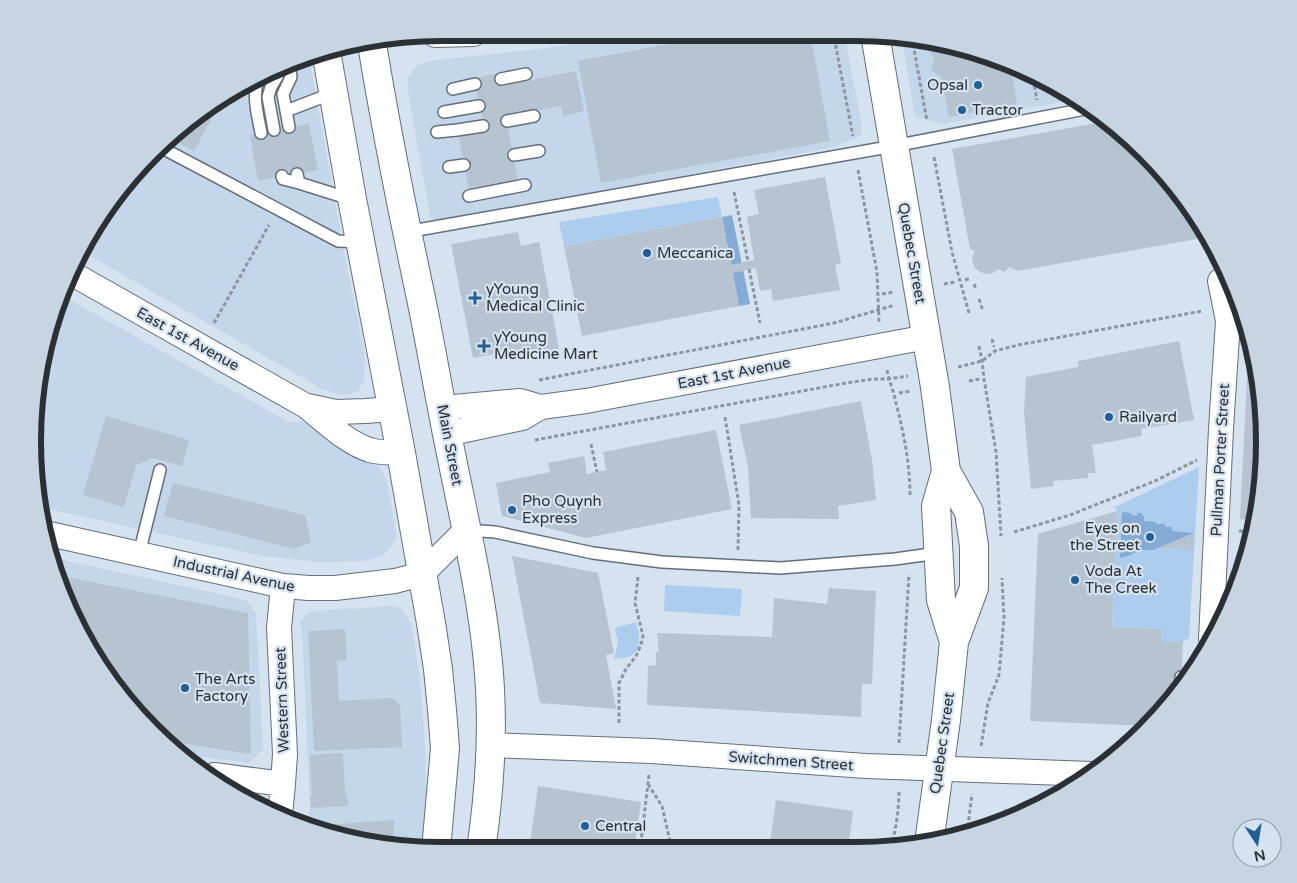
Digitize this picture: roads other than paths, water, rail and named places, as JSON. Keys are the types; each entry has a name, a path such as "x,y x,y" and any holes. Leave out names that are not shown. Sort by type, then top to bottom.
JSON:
{"main road":[{"name":"Quebec Street","path":"876,42 927,337 946,471 969,512 974,546 974,588 954,642 946,720 930,835"},
{"name":"Main Street","path":"373,48 386,129 481,609 488,661 490,700 490,745 483,842"},
{"path":"327,58 401,453 438,669 445,748 437,842"},
{"name":"Quebec Street","path":"946,471 936,506 940,600 954,642"}],"street":[{"name":"East 1st Avenue","path":"77,277 306,406 358,445 372,451 401,453"},
{"name":"Pullman Porter Street","path":"1213,621 1221,429 1228,325 1225,288"},
{"name":"East 1st Avenue","path":"445,421 522,418 541,407 586,401 927,337"},
{"name":"East 1st Avenue","path":"306,406 336,412 365,412 393,409"},
{"path":"422,574 466,530"},
{"name":"Industrial Avenue","path":"53,536 283,586 335,588 395,581 422,574"},
{"name":"Western Street","path":"281,808 285,754 279,628 283,586"},
{"name":"Switchmen Street","path":"490,745 651,752 866,766 1079,773"},
{"path":"222,776 283,784"}],"lane":[{"path":"289,128 283,94 291,77 290,71"},
{"path":"501,79 526,74"},
{"path":"274,130 268,97 277,77"},
{"path":"453,89 475,84"},
{"path":"257,87 255,96 261,133"},
{"path":"286,111 333,93"},
{"path":"444,112 480,106"},
{"path":"406,232 894,146 1080,110"},
{"path":"507,122 534,116"},
{"path":"437,132 483,126"},
{"path":"167,150 338,241 360,242"},
{"path":"514,155 538,151"},
{"path":"449,168 464,165"},
{"path":"282,176 283,180 298,178 352,199"},
{"path":"469,196 525,185"},
{"path":"139,554 160,470"},
{"path":"466,530 495,532 593,553 662,562 737,566 780,568 938,553"}],"place":[{"name":"Opsal","path":"978,85"},
{"name":"Tractor","path":"962,110"},
{"name":"Meccanica","path":"647,253"},
{"name":"yYoung Medical Clinic","path":"475,298"},
{"name":"yYoung Medicine Mart","path":"484,346"},
{"name":"Railyard","path":"1109,417"},
{"name":"Pho Quynh Express","path":"512,510"},
{"name":"Eyes on the Street","path":"1150,537"},
{"name":"Voda At The Creek","path":"1075,580"},
{"name":"The Arts Factory","path":"185,688"},
{"name":"Central","path":"585,826"}]}
